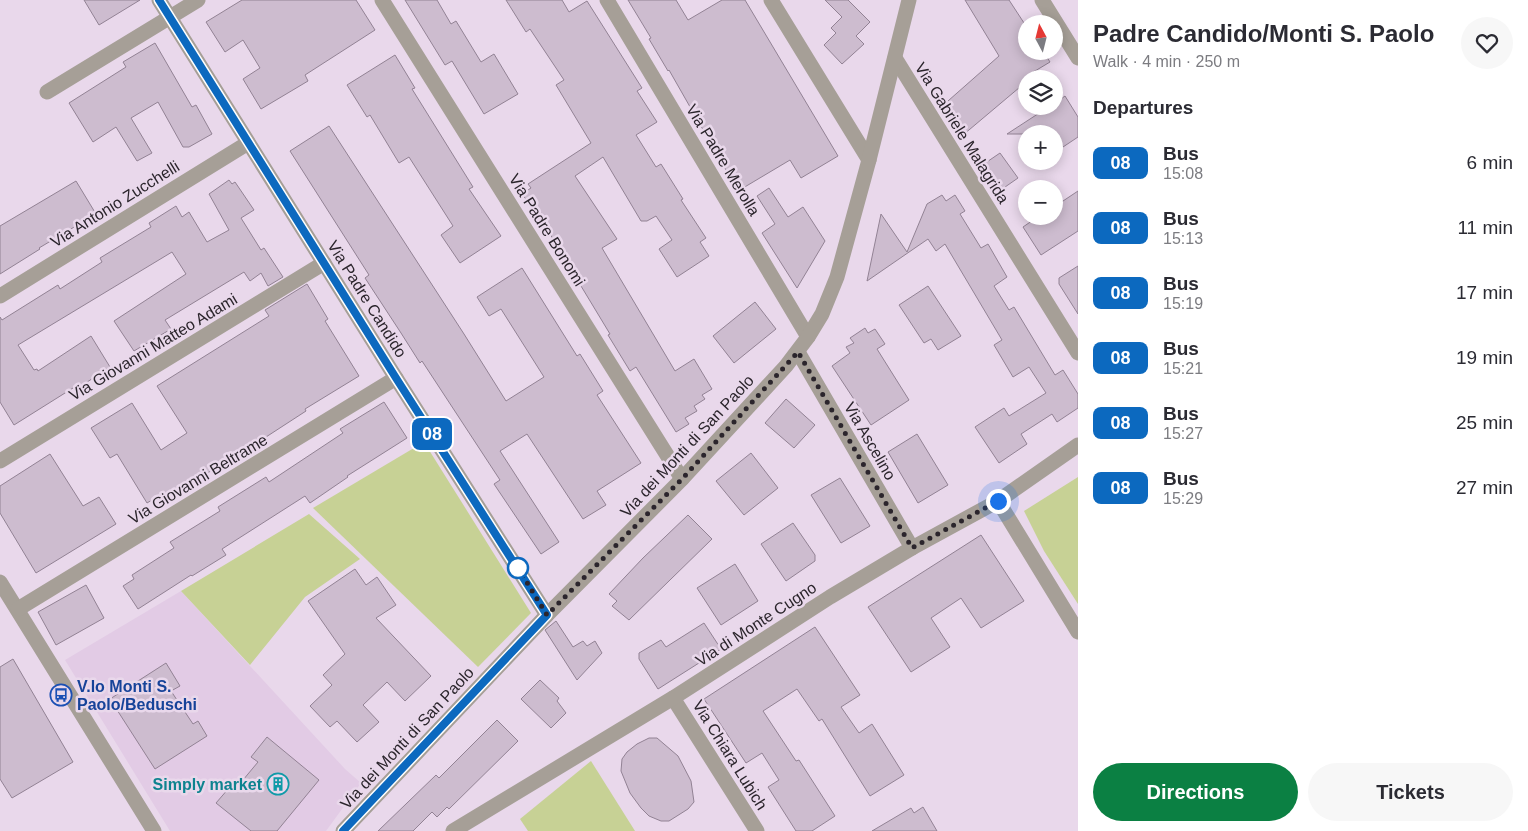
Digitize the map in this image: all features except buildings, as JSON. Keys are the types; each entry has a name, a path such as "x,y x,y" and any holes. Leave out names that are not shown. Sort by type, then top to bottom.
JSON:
{"street":[{"name":"Via Padre Candido","path":"159,0 547,615"},
{"path":"47,92 198,0"},
{"name":"Via Padre Bonomi","path":"382,0 682,479"},
{"name":"Via Padre Merolla","path":"607,0 808,338"},
{"path":"771,0 869,160"},
{"name":"Via dei Monti di San Paolo","path":"343,831 547,615 682,479 798,352 808,338 822,314 837,277 869,160 909,0"},
{"path":"1042,0 1078,58"},
{"name":"Via Gabriele Malagrida","path":"895,58 1078,353"},
{"name":"Via Antonio Zucchelli","path":"0,296 248,142"},
{"name":"Via Giovanni Matteo Adami","path":"0,461 324,263"},
{"name":"Via Ascelino","path":"798,352 912,548"},
{"name":"Via Giovanni Beltrame","path":"18,609 396,378"},
{"name":"Via di Monte Cugno","path":"453,831 673,698 830,597 912,548 998,501 1078,445"},
{"path":"998,501 1078,632"},
{"path":"0,582 154,831"},
{"name":"Via Chiara Lubich","path":"673,698 757,831"}],"shaded area":[{"path":"181,591 345,769 361,783 326,831 170,831 65,660"}],"green space":[{"path":"424,442 531,613 478,667 313,508"},
{"path":"1078,477 1078,604 1044,551 1024,511"},
{"path":"309,514 360,559 305,597 250,665 181,591"},
{"path":"591,761 635,831 528,831 520,819"}],"bus line":[{"name":"08","path":"159,0 547,615 343,831"}],"place":[{"name":"V.lo Monti S. Paolo/Beduschi","path":"61,695"},
{"name":"Simply market","path":"278,784"}],"route":[{"path":"518,568 547,615 682,479 798,352 912,548 998,501"}]}
